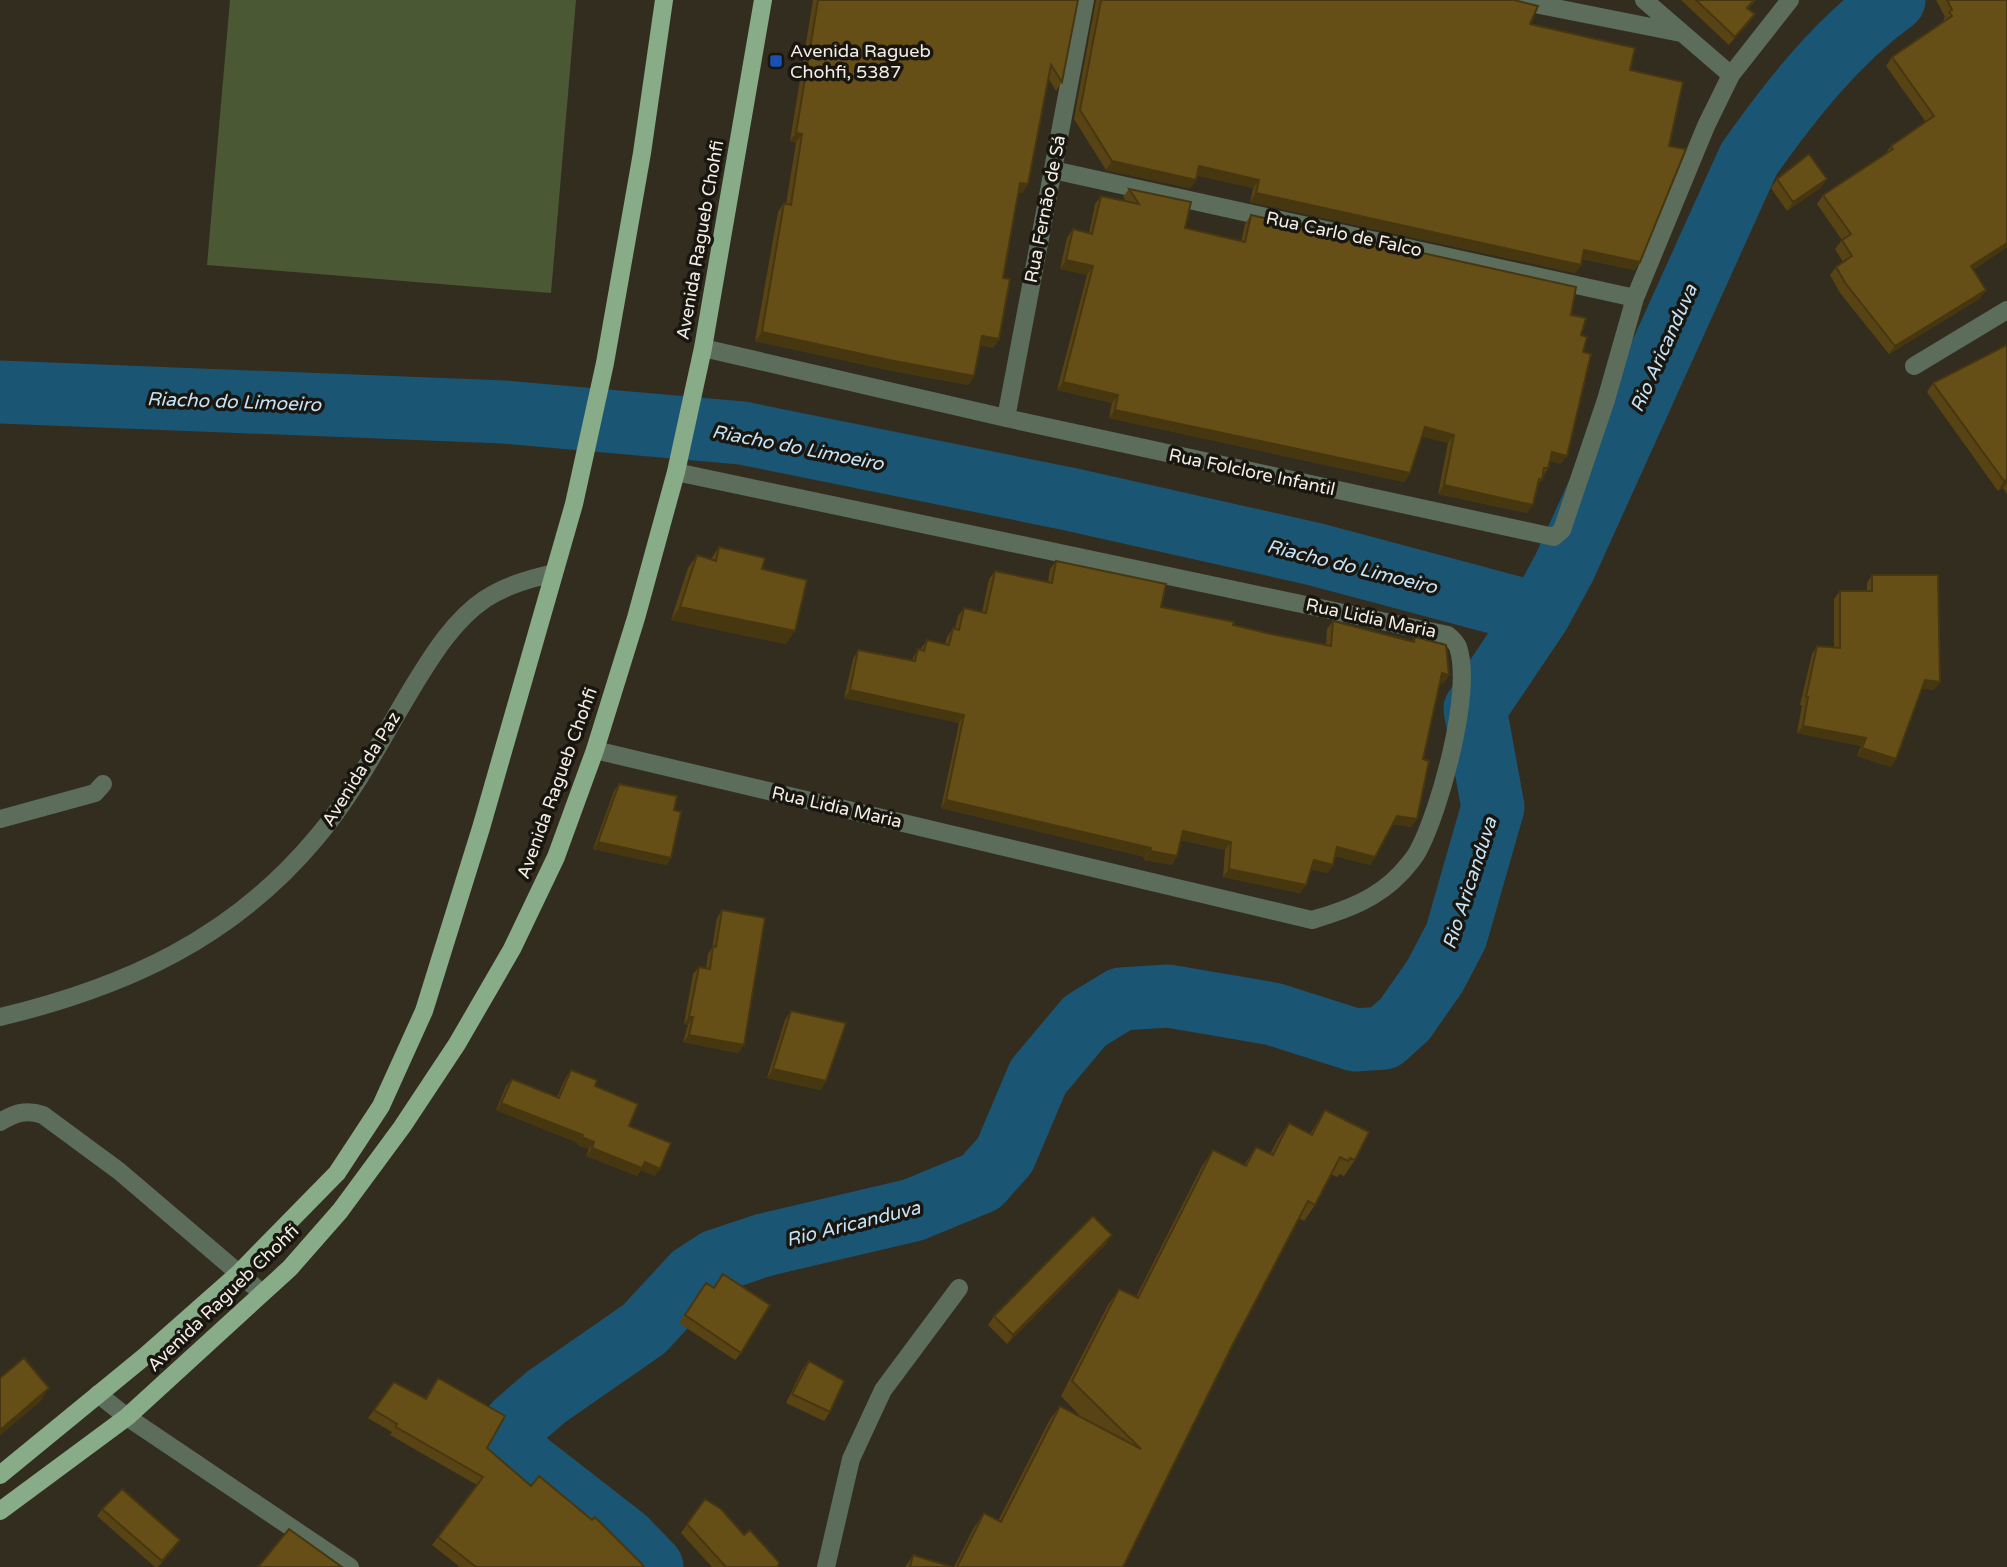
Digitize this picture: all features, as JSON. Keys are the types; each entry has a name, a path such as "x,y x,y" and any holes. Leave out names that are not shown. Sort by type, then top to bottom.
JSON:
{"main road":[{"name":"Avenida Ragueb Chohfi","path":"0,1475 144,1357 238,1273 337,1173 381,1105 424,1011 481,828 574,504 606,363 642,153 664,0"},
{"name":"Avenida Ragueb Chohfi","path":"0,1511 127,1417 290,1268 340,1211 402,1127 457,1044 512,949 556,856 595,750 636,618 678,464 703,348 763,0"}],"street":[{"name":"Rua Fernão de Sá","path":"1006,418 1085,0"},
{"path":"1515,0 1681,33"},
{"path":"1644,0 1731,75"},
{"name":"Rua Folclore Infantil","path":"703,348 1551,538 1562,530 1635,298 1706,126 1731,75 1790,0"},
{"name":"Rua Carlo de Falco","path":"1053,170 1635,298"},
{"path":"1914,366 2007,310"},
{"name":"Rua Lidia Maria","path":"595,750 1312,920 1348,909 1378,894 1400,874 1418,853 1437,803 1461,696 1459,653 1457,644 1448,635 678,464"},
{"name":"Avenida da Paz","path":"0,1017 82,995 158,964 228,921 275,884 319,836 354,786 433,654 460,621 484,600 515,583 554,573"},
{"path":"0,819 94,793 103,784"},
{"path":"0,1122 17,1113 30,1111 43,1115 120,1171 262,1293"},
{"path":"826,1567 851,1459 883,1391 959,1288"},
{"path":"97,1394 350,1567"}],"green space":[{"path":"230,0 576,0 551,293 207,265"}],"building":[{"path":"818,0 1078,0 1062,82 1051,65 1028,184 1020,183 1003,278 1010,279 999,339 982,336 974,376 762,332 784,203 791,205 802,134 796,133"},
{"path":"1101,0 1514,0 1538,6 1530,24 1635,48 1630,70 1683,82 1669,146 1686,149 1640,262 1584,250 1581,265 1256,193 1259,180 1199,166 1196,180 1112,161 1080,110"},
{"path":"1696,0 1754,0 1747,8 1755,14 1735,37"},
{"path":"1947,0 2007,0 2007,243 1971,266 1986,290 1895,346 1846,284 1836,267 1852,256 1842,240 1851,234 1823,195 1893,149 1891,146 1934,116 1892,57 1952,16"},
{"path":"1809,154 1827,179 1793,202 1777,179"},
{"path":"1129,189 1191,202 1185,228 1245,242 1251,215 1576,287 1571,315 1586,318 1581,335 1587,337 1583,352 1591,354 1567,456 1552,452 1548,468 1544,468 1542,480 1539,479 1533,505 1444,485 1454,435 1425,427 1410,473 1115,410 1118,395 1063,382 1093,266 1066,260 1073,229 1092,234 1101,196 1139,204"},
{"path":"2007,345 2007,480 2004,481 1933,383"},
{"path":"719,547 765,558 762,569 807,580 795,631 680,607 697,555 716,561"},
{"path":"1056,561 1166,584 1161,607 1234,622 1233,625 1271,634 1331,646 1333,621 1414,642 1415,637 1446,645 1449,675 1442,673 1423,759 1429,761 1417,819 1397,816 1375,857 1337,847 1333,865 1314,860 1306,885 1229,869 1231,842 1183,831 1177,856 946,800 964,715 850,690 858,650 915,661 918,649 924,651 927,640 949,645 953,628 959,630 964,608 986,613 995,571 1052,583"},
{"path":"1872,575 1938,575 1940,682 1925,680 1896,759 1862,748 1866,738 1803,726 1817,646 1840,648 1840,591 1872,591"},
{"path":"619,784 677,796 674,810 681,812 671,858 598,842"},
{"path":"722,910 765,918 744,1045 689,1035 693,1017 689,1017 699,967 710,969"},
{"path":"791,1011 846,1023 826,1081 773,1069"},
{"path":"571,1070 597,1080 595,1086 638,1104 629,1126 671,1143 660,1169 645,1162 642,1168 592,1148 594,1142 582,1137 583,1135 501,1103 512,1079 559,1098"},
{"path":"1325,1110 1369,1132 1355,1160 1350,1158 1348,1161 1340,1157 1315,1205 1308,1201 1232,1346 1123,1567 957,1567 984,1513 1001,1522 1060,1406 1141,1449 1072,1381 1119,1289 1138,1298 1213,1150 1246,1166 1256,1147 1273,1155 1289,1123 1312,1135"},
{"path":"1093,1216 1112,1235 1013,1335 994,1316"},
{"path":"723,1274 770,1305 741,1353 685,1315 706,1283 714,1288"},
{"path":"24,1358 49,1388 0,1430 0,1378"},
{"path":"809,1361 844,1381 830,1412 792,1394"},
{"path":"438,1378 505,1416 487,1448 531,1486 539,1476 592,1520 595,1517 644,1567 476,1567 438,1537 483,1477 396,1427 397,1424 374,1410 394,1382 426,1399"},
{"path":"122,1489 180,1540 162,1561 102,1509"},
{"path":"705,1499 721,1509 744,1535 750,1530 779,1562 778,1567 726,1567 687,1524"},
{"path":"289,1529 342,1567 258,1567"},
{"path":"913,1555 952,1567 910,1567"}],"waterway":[{"name":"Rio Aricanduva","path":"652,1567 624,1538 516,1454 508,1440 515,1424 546,1397 644,1329 693,1276 716,1261 764,1245 913,1210 981,1182 1005,1155 1038,1077 1085,1021 1121,999 1168,996 1273,1014 1355,1040 1384,1038 1405,1019 1435,976 1456,936 1493,807 1475,709 1539,614 1564,568 1749,159 1833,53 1894,0"},
{"name":"Riacho do Limoeiro","path":"0,392 504,412 742,433 1069,499 1314,554 1539,614"}],"place":[{"name":"Avenida Ragueb Chohfi, 5387","path":"776,61"}]}
